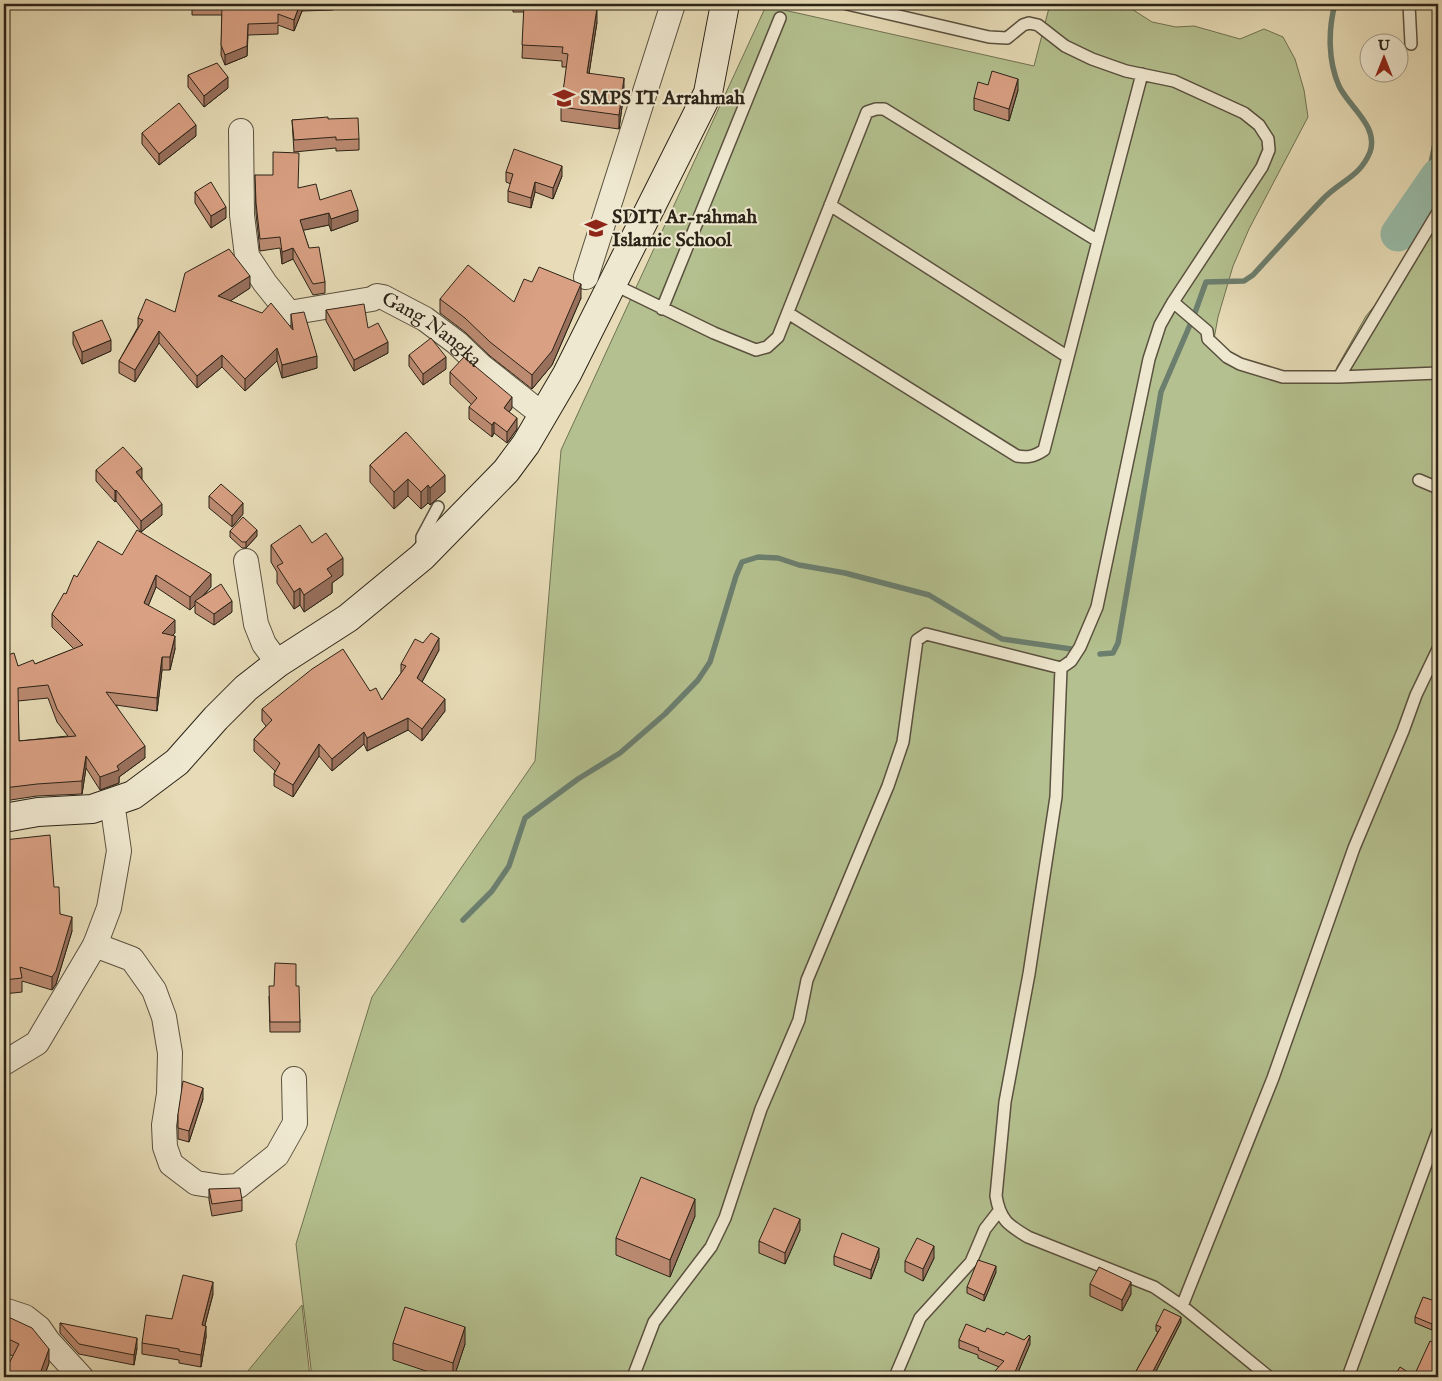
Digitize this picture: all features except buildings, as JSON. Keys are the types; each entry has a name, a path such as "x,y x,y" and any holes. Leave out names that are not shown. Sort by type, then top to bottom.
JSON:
{"main road":[{"path":"4,818 38,812 92,809 133,795 177,762 246,688 278,663 348,618 422,557 506,471 526,444 567,374 599,280 708,92 725,4"}],"street":[{"path":"599,280 673,4"},
{"name":"Gang Nangka","path":"242,131 242,215 247,256 265,283 290,313 327,308 383,296 425,319 458,343 481,366 543,415"},
{"path":"246,561 256,624 264,644 278,663"},
{"path":"4,1063 36,1042 95,945 109,908 119,850 112,802"},
{"path":"95,945 132,960 154,990 164,1017 170,1053 164,1125 165,1147 171,1164 196,1183 222,1187 238,1186 277,1155 295,1123 294,1080"},
{"path":"4,1310 26,1317 39,1328 80,1377"}],"lane":[{"path":"847,4 989,37 1007,38 1023,25 1038,25 1065,46 1092,59 1126,71 1174,81 1244,113 1259,125 1268,139 1269,150 1262,167 1172,302 1160,325 1150,359 1097,607 1080,648 1066,664 1056,797 1029,974 1006,1102 996,1196 999,1212 1009,1226 1028,1237 1154,1287 1182,1306 1270,1377"},
{"path":"1409,4 1410,32"},
{"path":"662,309 780,18"},
{"path":"788,313 1017,456 1034,456 1044,450 1142,74"},
{"path":"599,280 714,333 756,350 767,348 778,337 867,112 876,109 884,109 1098,241"},
{"path":"830,205 1068,357"},
{"path":"1339,377 1438,212"},
{"path":"1172,302 1206,331 1208,339 1214,346 1240,364 1283,377 1438,373"},
{"path":"1419,480 1438,488"},
{"path":"422,557 422,537 438,507"},
{"path":"633,1377 654,1322 711,1248 725,1218 761,1109 799,1020 807,980 888,786 901,749 917,640 926,634 1066,664"},
{"path":"1182,1306 1273,1078 1354,848 1416,694 1438,648"},
{"path":"1348,1377 1438,1132"},
{"path":"895,1377 920,1318 972,1262 985,1229 999,1212"}],"green space":[{"path":"1050,4 1124,4 1152,22 1176,27 1194,26 1240,39 1264,29 1283,37 1295,59 1304,90 1308,117 1249,229 1233,266 1218,317 1214,339 1238,360 1259,369 1270,371 1338,373 1337,367 1366,316 1400,275 1438,221 1438,1377 312,1377 296,1244 372,997 535,761 561,450 766,6 1034,66"},
{"path":"302,1305 310,1377 243,1377"}],"waterway":[{"path":"1100,654 1113,653 1118,643 1161,392 1193,318 1206,282 1244,281 1253,275 1323,199 1361,167 1370,152 1372,143 1367,125 1344,94 1335,76 1330,45 1331,24 1335,4"},
{"path":"1438,40 1435,53 1438,57"},
{"path":"1418,206 1431,163 1438,129"},
{"path":"1398,234 1438,176"},
{"path":"463,920 492,891 509,866 525,818 578,779 620,753 665,714 698,680 710,662 742,562 758,557 778,558 799,565 845,573 929,595 1002,639 1078,650"}],"place":[{"name":"SMPS IT Arrahmah","path":"564,98"},
{"name":"SDIT Ar-rahmah Islamic School","path":"596,228"}]}
